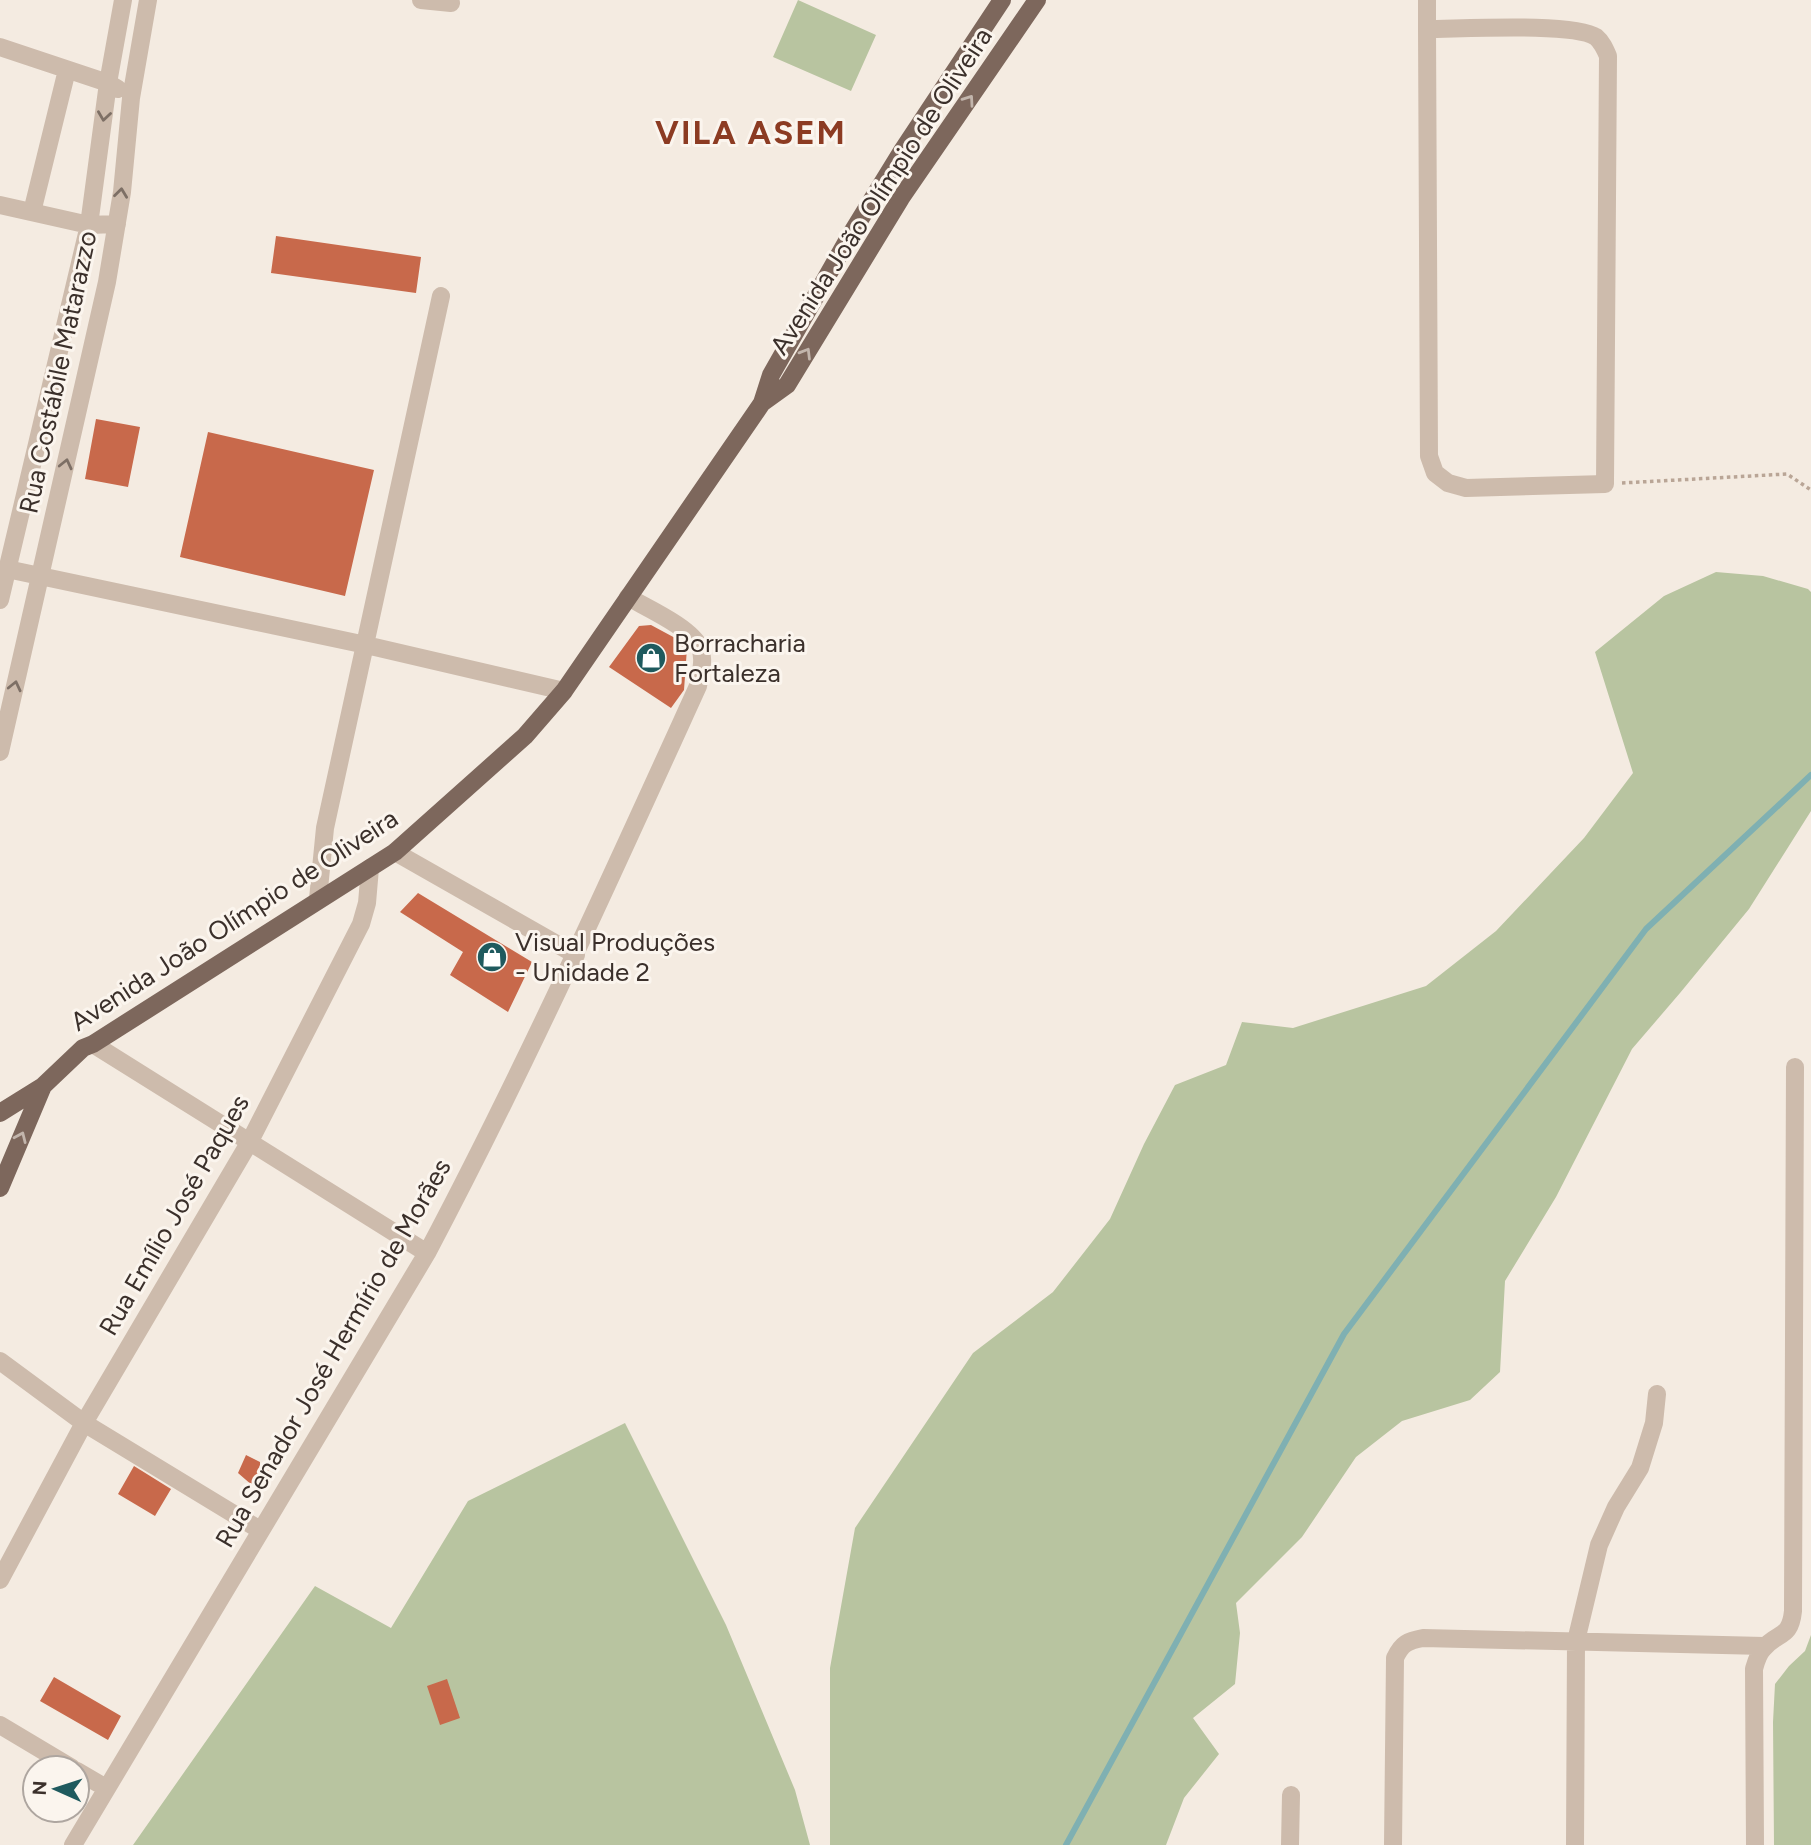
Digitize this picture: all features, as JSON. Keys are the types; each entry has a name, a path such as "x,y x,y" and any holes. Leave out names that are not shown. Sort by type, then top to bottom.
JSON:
{"main road":[{"name":"Avenida João Olímpio de Oliveira","path":"0,1113 43,1086 83,1048 395,852 525,736 564,691 762,403 771,375 851,234 902,151 1002,0"},
{"name":"Avenida João Olímpio de Oliveira","path":"762,403 787,385 901,198 1037,0"},
{"name":"Avenida João Olímpio de Oliveira","path":"0,1188 43,1086"}],"street":[{"name":"Rua Costábile Matarazzo","path":"0,600 89,225 108,83 123,0"},
{"name":"Rua Costábile Matarazzo","path":"0,752 107,282 117,224 131,97 148,0"},
{"path":"421,0 451,4"},
{"path":"1427,0 1427,29 1429,456 1435,473 1448,483 1466,488 1605,484 1608,56 1603,44 1595,36 1580,31 1427,29"},
{"path":"0,47 108,83 131,97"},
{"path":"32,212 67,70"},
{"path":"0,205 89,225 117,224"},
{"path":"318,899 325,828 442,296"},
{"path":"7,569 366,645 564,691"},
{"name":"Rua Senador José Hermírio de Morães","path":"73,1845 428,1253 576,955 698,686 702,664 700,647 688,631 628,597"},
{"path":"395,852 576,955"},
{"name":"Rua Emílio José Paques","path":"0,1580 84,1423 249,1143 361,924 367,903 370,868"},
{"path":"93,1044 428,1253"},
{"path":"1755,1845 1754,1669 1765,1646 1789,1629 1793,1611 1796,1067"},
{"path":"0,1361 84,1423 260,1530"},
{"path":"1576,1845 1576,1641 1599,1545 1616,1507 1640,1468 1654,1423 1657,1394"},
{"path":"1393,1845 1395,1658 1400,1648 1410,1641 1423,1638 1765,1646"},
{"path":"0,1725 49,1754"},
{"path":"91,1779 106,1788"},
{"path":"1290,1845 1291,1795"}],"path":[{"path":"1605,484 1787,474 1811,490"}],"green space":[{"path":"798,0 876,35 851,91 773,57"},
{"path":"1716,572 1763,576 1811,592 1811,811 1749,909 1632,1049 1556,1197 1505,1281 1500,1372 1470,1400 1402,1421 1356,1457 1302,1537 1236,1603 1240,1633 1235,1684 1193,1718 1219,1754 1184,1798 1166,1845 830,1845 830,1668 855,1528 973,1353 1053,1292 1110,1219 1144,1144 1175,1085 1226,1065 1242,1022 1293,1028 1426,986 1496,931 1584,838 1633,773 1595,652 1664,596"},
{"path":"625,1423 726,1625 795,1790 810,1845 133,1845 315,1586 391,1628 468,1501"},
{"path":"1811,1635 1811,1845 1774,1845 1775,1684 1805,1651"}],"building":[{"path":"276,236 421,257 416,293 271,273"},
{"path":"96,419 140,427 128,487 85,479"},
{"path":"208,432 374,470 345,596 180,557"},
{"name":"Borracharia Fortaleza","path":"651,625 677,639 687,648 684,690 671,708 609,667 639,626"},
{"name":"Visual Produções - Unidade 2","path":"418,893 532,962 508,1012 450,975 463,952 400,912"},
{"path":"246,1455 260,1462 260,1466 269,1471 253,1486 238,1473"},
{"path":"134,1466 171,1489 155,1516 118,1494"},
{"path":"54,1677 121,1716 108,1740 40,1701"},
{"path":"447,1679 460,1718 440,1725 427,1686"}],"waterway":[{"path":"1066,1845 1344,1334 1646,929 1811,775"}],"place":[{"name":"Borracharia Fortaleza","path":"651,658"},
{"name":"Visual Produções - Unidade 2","path":"492,957"}],"district":[{"name":"VILA ASEM","path":"751,132"}]}
